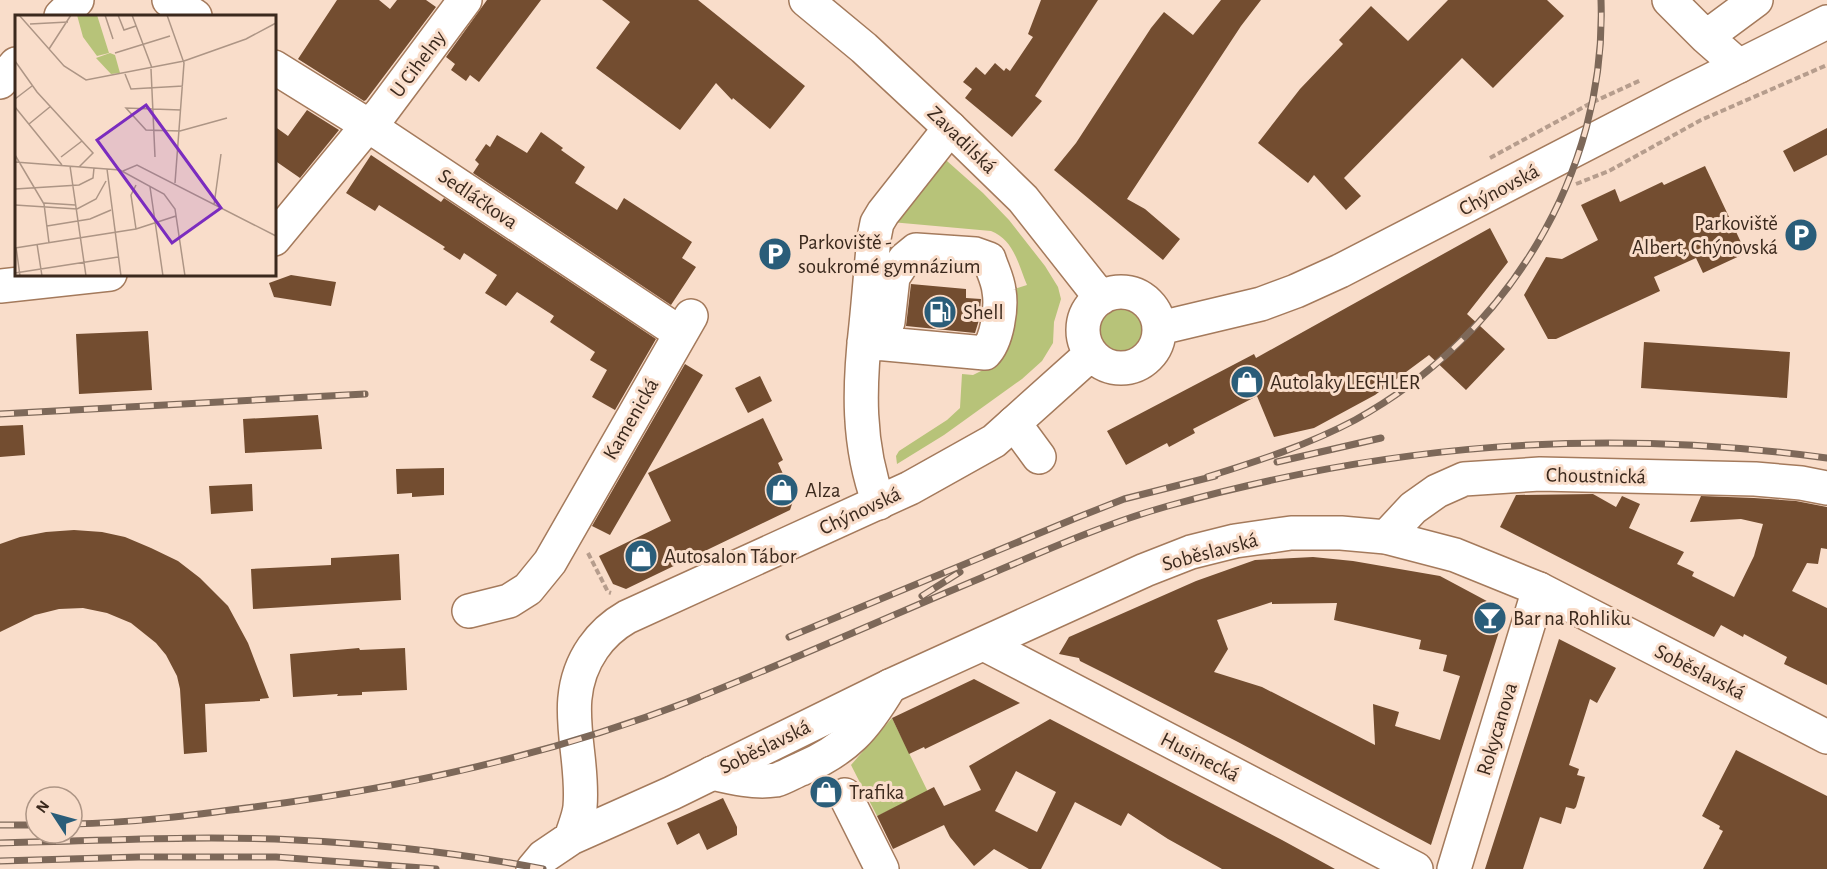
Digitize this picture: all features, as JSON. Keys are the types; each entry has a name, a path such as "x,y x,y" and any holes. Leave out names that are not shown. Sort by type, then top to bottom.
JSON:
{"main road":[{"path":"62,15 77,0"},
{"path":"169,0 193,15"},
{"name":"U Cihelny","path":"276,237 380,114 465,0"},
{"name":"Zavadilská","path":"806,0 864,48 1023,200 1101,298"},
{"path":"1669,0 1739,66"},
{"path":"1706,37 1756,0"},
{"name":"Chýnovská","path":"1160,328 1261,304 1340,272 1827,22"},
{"path":"0,82 15,65"},
{"name":"Sedláčkova","path":"276,68 685,324"},
{"path":"875,343 867,302 877,223 891,201 950,128"},
{"path":"875,343 985,353 992,347 997,328 1000,291 989,259 975,254 916,250 904,259 893,277 875,343 860,383 862,431 867,467 879,503"},
{"path":"0,286 92,276"},
{"path":"1113,292 1126,292 1138,296 1153,309 1160,328 1154,351 1146,360 1135,366 1123,368 1111,367 1091,354 1085,343 1083,330 1085,318 1091,306 1113,292"},
{"name":"Kamenická","path":"470,611 509,601 528,590 550,562 685,324"},
{"name":"Chýnovská","path":"571,838 580,808 573,707 575,689 588,656 603,635 627,617 879,503 994,441 1091,354"},
{"path":"1014,423 1039,457"},
{"name":"Choustnická","path":"1386,537 1413,508 1437,491 1464,479 1540,474 1755,479 1827,488"},
{"name":"Soběslavská","path":"533,869 543,857 571,838 712,773 890,686 1145,570 1191,552 1235,541 1291,533 1341,533 1386,537 1455,555 1539,589 1827,737"},
{"name":"Rokycanova","path":"1454,869 1539,589"},
{"name":"Husinecká","path":"984,644 1416,869"},
{"path":"845,795 882,869"}],"path":[{"path":"1753,98 1827,64"},
{"path":"572,522 608,592 619,595"}],"green space":[{"path":"938,153 1009,220 1045,266 1058,287 1061,299 1054,322 1053,343 1042,361 1022,379 944,435 897,464 896,456 899,451 947,420 960,408 962,374 973,375 987,368 1014,289 1027,285 1010,247 1005,240 991,231 891,222"},
{"path":"1122,308 1138,314 1144,330 1138,346 1122,352 1106,346 1100,330 1106,314"},
{"path":"892,718 928,792 877,816 851,765"}],"building":[{"path":"337,0 379,0 390,9 397,0 426,0 436,7 364,101 298,59"},
{"path":"487,0 541,0 479,82 470,75 466,81 451,70 455,64 446,57"},
{"path":"602,0 698,0 805,86 770,129 733,98 732,100 716,83 680,130 596,68 630,22"},
{"path":"1041,0 1098,0 1035,96 1042,101 1012,137 965,98 972,89 963,82 976,67 985,75 995,63 1004,71 1006,68 1010,71 1033,37 1028,34"},
{"path":"1221,0 1261,0 1241,26 1127,199 1145,209 1180,239 1163,260 1054,170 1076,143 1151,28 1164,12 1193,35"},
{"path":"1448,0 1547,0 1564,16 1493,88 1462,58 1344,178 1361,196 1346,210 1314,175 1308,183 1258,143 1300,89 1343,44 1339,40 1371,6 1408,41"},
{"path":"307,110 339,130 300,178 276,161 276,127 288,136"},
{"path":"1827,128 1827,155 1794,172 1783,151"},
{"path":"541,132 585,167 575,183 617,210 624,198 692,242 682,258 696,267 671,305 473,173 479,164 475,160 486,144 490,147 497,135 527,153"},
{"path":"371,155 441,202 444,198 656,339 615,410 592,397 607,370 590,360 595,352 550,322 554,316 517,292 506,306 485,293 497,275 464,253 460,260 443,249 445,247 379,205 375,211 346,193"},
{"path":"1705,166 1746,253 1703,273 1696,258 1654,277 1660,291 1556,339 1548,339 1524,295 1546,257 1562,259 1598,240 1581,205 1615,189 1620,202 1662,182 1664,185"},
{"path":"1490,228 1508,262 1467,314 1505,349 1466,390 1429,355 1375,395 1314,428 1274,437 1257,396 1193,429 1195,433 1169,447 1167,443 1126,465 1107,431 1254,354 1256,358"},
{"path":"291,275 336,282 331,306 274,297 269,283"},
{"name":"Shell","path":"911,284 966,289 966,298 981,299 975,333 906,326"},
{"path":"148,331 152,390 79,394 76,334"},
{"path":"1644,342 1790,352 1787,398 1641,388"},
{"path":"685,364 703,375 610,535 592,526"},
{"path":"760,376 772,401 748,413 735,388"},
{"path":"318,415 322,449 245,453 243,419"},
{"path":"763,418 783,460 778,463 794,498 790,510 626,589 613,584 599,556 671,521 648,473"},
{"path":"23,425 25,455 0,457 0,426"},
{"path":"444,468 444,495 412,497 412,493 397,494 396,469"},
{"path":"252,484 253,511 211,514 209,486"},
{"path":"1593,494 1616,507 1622,496 1640,504 1629,528 1684,552 1677,564 1694,572 1692,576 1734,597 1754,556 1763,524 1741,519 1690,522 1701,496 1796,501 1827,507 1827,549 1821,548 1818,564 1807,563 1792,591 1827,608 1827,685 1784,664 1787,657 1744,634 1743,637 1721,625 1714,637 1500,527 1516,495"},
{"path":"74,530 102,532 125,537 178,561 200,578 228,606 248,643 269,698 260,699 260,701 205,704 207,752 184,754 180,689 177,676 166,655 156,643 131,623 107,613 83,608 59,609 35,615 0,632 0,544 46,532"},
{"path":"399,554 401,600 253,609 251,569 331,565 331,558"},
{"path":"1313,557 1353,561 1440,576 1498,607 1503,619 1431,845 1080,661 1079,658 1059,654 1069,637 1196,581 1255,560","holes":["1272,602 1272,604 1337,603 1334,620 1421,640 1419,649 1447,655 1443,671 1460,676 1440,740 1395,726 1399,712 1373,704 1375,745 1262,687 1214,672 1228,649 1217,620"]},
{"path":"1559,639 1616,668 1597,703 1590,699 1569,765 1579,769 1577,775 1585,777 1576,807 1574,809 1566,807 1561,824 1540,817 1523,869 1485,869"},
{"path":"359,648 360,650 405,648 407,690 362,692 362,695 293,697 290,654"},
{"path":"974,679 1020,703 925,749 924,747 909,754 892,718"},
{"path":"1050,719 1335,869 1222,869 1168,839 1128,813 1121,826 1075,802 1041,869 1029,869 994,849 974,866 950,837 944,825 893,849 877,816 934,787 944,806 981,790 969,766","holes":["1016,771 1056,792 1037,832 995,811"]},
{"path":"1736,750 1827,796 1827,869 1703,869 1723,831 1719,829 1720,826 1702,816"},
{"path":"723,798 737,827 737,835 707,850 699,833 677,845 667,823"}],"railway":[{"path":"1207,477 1301,445 1355,420 1409,385 1458,344 1501,297 1537,244 1566,187 1586,127 1598,65 1601,0"},
{"path":"0,414 365,394"},
{"path":"1277,462 1381,438"},
{"path":"84,823 231,810 364,790 474,768 581,739 687,702 1097,530 1144,513 1250,485 1332,468 1414,455 1495,447 1577,443 1659,444 1743,449 1827,458"},
{"path":"789,637 1124,499 1215,476"},
{"path":"922,596 960,572"},
{"path":"0,825 24,825"},
{"path":"0,843 184,838 295,840 419,850 543,869"},
{"path":"0,861 139,857 276,857 436,869"}],"place":[{"name":"Parkoviště Albert, Chýnovská","path":"1801,235"},
{"name":"Parkoviště - soukromé gymnázium","path":"775,254"},
{"name":"Shell","path":"940,312"},
{"name":"Autolaky LECHLER","path":"1247,382"},
{"name":"Alza","path":"782,490"},
{"name":"Autosalon Tábor","path":"641,556"},
{"name":"Bar na Rohliku","path":"1490,618"},
{"name":"Trafika","path":"826,792"}]}
